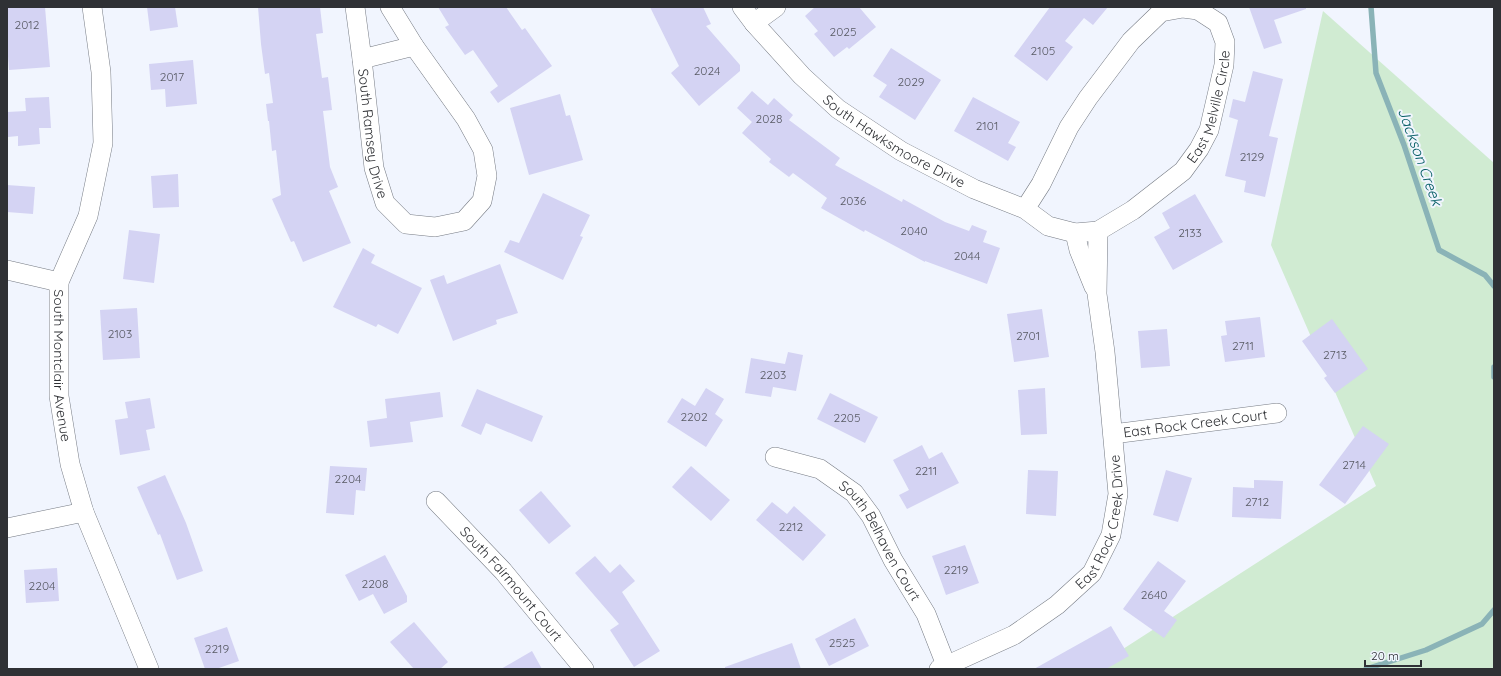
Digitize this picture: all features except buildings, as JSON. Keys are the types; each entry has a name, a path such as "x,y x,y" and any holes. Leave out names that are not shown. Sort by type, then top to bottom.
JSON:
{"street":[{"name":"South Montclair Avenue","path":"92,7 101,72 103,143 88,216 59,282 59,396 70,464 84,512 149,669"},
{"name":"South Ramsey Drive","path":"355,7 374,168 385,203 406,224 435,227 464,221 482,201 488,176 484,150 466,119 414,46 390,7"},
{"name":"South Hawksmoore Drive","path":"742,7 754,24 802,76 838,109 901,151 974,189 1025,209 1048,226 1075,233"},
{"path":"754,24 776,7"},
{"name":"East Melville Circle","path":"1025,209 1041,184 1069,127 1088,98 1131,41 1161,12 1183,8 1198,10 1218,23 1225,42 1224,65 1209,130 1199,149 1183,171 1133,210 1098,231 1075,233"},
{"name":"South Ramsey Drive","path":"362,59 414,46"},
{"name":"East Rock Creek Drive","path":"943,667 1014,635 1057,605 1092,573 1111,535 1118,494 1105,352 1096,294 1098,231"},
{"name":"East Rock Creek Drive","path":"1075,233 1079,250 1096,294"},
{"path":"7,270 59,282"},
{"name":"East Rock Creek Court","path":"1113,434 1277,413"},
{"name":"South Belhaven Court","path":"775,457 820,469 854,493 871,516 893,560 926,614 943,667"},
{"name":"South Fairmount Court","path":"436,501 503,571 584,669"},
{"path":"7,528 84,512"}],"green space":[{"path":"1323,11 1494,163 1494,669 1092,669 1376,486 1271,245"}],"waterway":[{"name":"Jackson Creek","path":"1371,7 1376,73 1404,145 1439,250 1485,275 1494,286"},
{"name":"Jackson Creek","path":"1494,367 1494,377"},
{"name":"Jackson Creek","path":"1366,669 1426,650 1482,624 1494,610"}]}
